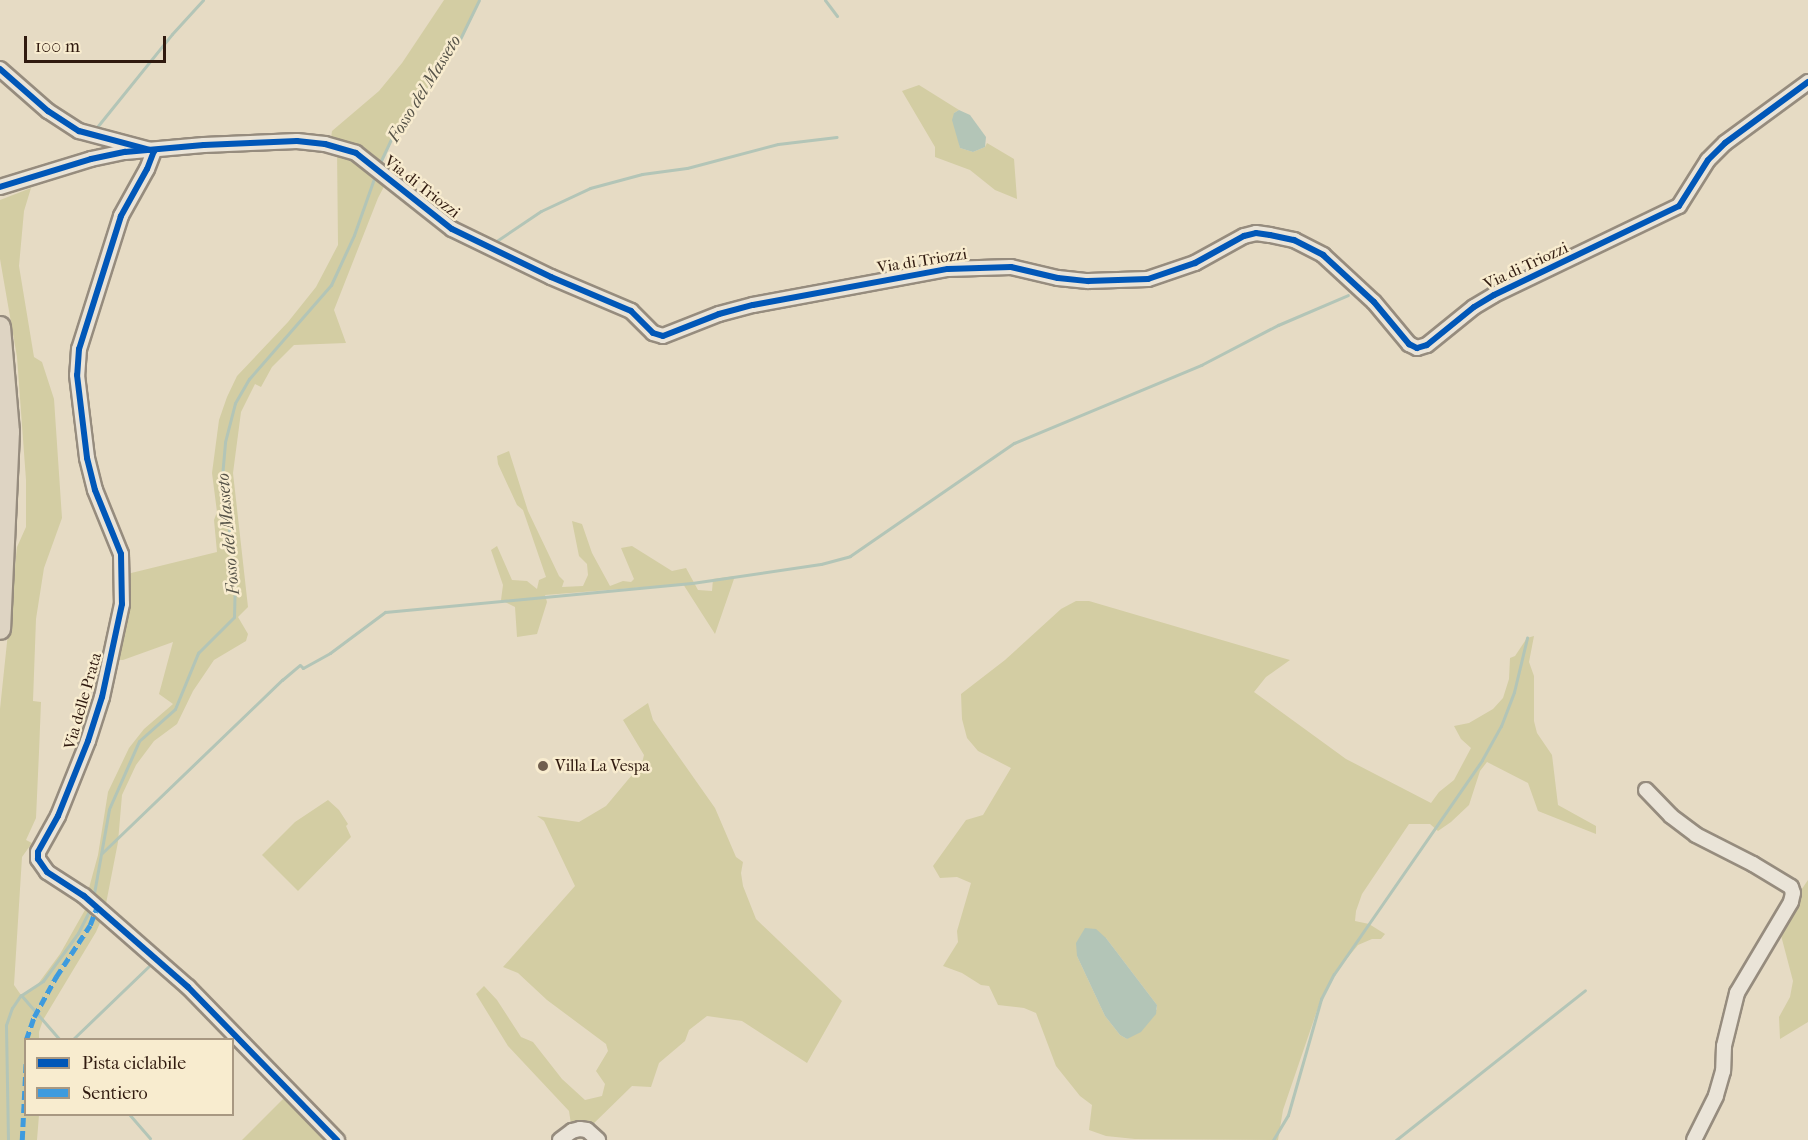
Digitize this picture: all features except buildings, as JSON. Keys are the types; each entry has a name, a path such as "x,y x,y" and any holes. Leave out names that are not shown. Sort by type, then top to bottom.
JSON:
{"highway":[{"path":"0,327 9,432 0,629"}],"street":[{"path":"0,69 48,111 79,131 154,151"},
{"name":"Via di Triozzi","path":"6,185 91,159 125,152 204,145 297,141 324,144 356,153 452,229 551,277 631,311 657,335 671,334 719,314 753,305 948,269 1011,267 1058,278 1088,281 1148,279 1195,263 1244,236 1256,234 1294,240 1323,255 1374,302 1410,344 1417,348 1427,345 1474,307 1494,295 1679,206 1708,160 1725,143 1808,82"},
{"name":"Via delle Prata","path":"154,151 147,169 121,216 79,348 78,385 87,458 95,490 121,554 122,604 104,687 88,741 59,813 38,852 38,859 47,872 84,896 188,987 337,1140"},
{"path":"1646,790 1671,816 1696,835 1754,864 1791,887 1793,893 1791,902 1737,993 1724,1046 1723,1071 1716,1096 1694,1140"},
{"path":"560,1140 572,1131 580,1129 587,1130 598,1140"}],"shaded area":[{"path":"444,0 479,0 460,39 434,81 393,135 379,166 388,179 378,198 334,310 346,343 294,345 272,367 261,387 255,384 241,412 233,473 248,607 238,617 248,634 246,641 214,660 193,691 177,724 154,741 136,765 122,795 118,842 104,914 96,932 43,1020 39,1038 24,1038 24,1116 39,1116 37,1140 0,1140 0,709 17,547 26,527 26,480 17,357 0,259 0,200 31,188 24,211 19,266 34,357 42,362 54,399 62,518 44,568 36,619 33,701 41,702 36,818 26,840 32,843 22,857 14,985 21,995 35,988 60,954 90,901 89,888 98,855 108,792 129,748 144,729 173,704 159,694 173,642 123,660 110,659 123,575 217,552 214,520 217,512 212,473 219,420 227,397 237,376 288,322 316,287 338,245 337,148 330,145 332,131 379,91 402,63"},
{"path":"919,85 959,110 954,113 960,148 973,152 985,147 987,143 1014,159 1017,199 995,190 970,170 935,157 935,147 902,91"},
{"path":"959,110 970,115 986,137 985,147 973,152 960,148 952,120 954,113"},
{"path":"509,451 528,511 559,576 564,581 562,587 583,586 588,575 587,564 579,556 572,521 582,524 592,553 610,586 623,581 631,582 634,579 621,548 632,546 672,571 686,568 698,590 712,591 713,579 735,576 715,634 683,584 545,595 547,602 537,634 517,637 515,607 501,600 503,585 491,550 497,546 512,580 527,581 537,589 539,580 546,577 523,510 517,505 498,464 497,456"},
{"path":"1076,601 1089,601 1290,660 1266,677 1254,692 1346,759 1431,803 1439,792 1454,780 1471,748 1461,739 1454,726 1469,723 1493,709 1503,698 1509,679 1510,658 1515,656 1527,638 1534,636 1529,662 1534,676 1534,721 1537,733 1552,755 1558,805 1596,826 1596,834 1538,811 1528,783 1487,762 1480,771 1469,805 1438,831 1430,824 1409,824 1362,894 1355,921 1369,924 1385,934 1381,939 1372,939 1358,945 1334,974 1321,999 1283,1110 1278,1140 1135,1139 1106,1136 1089,1130 1092,1105 1080,1096 1056,1066 1036,1013 1024,1008 998,1005 989,986 981,985 962,973 943,966 958,942 957,931 971,883 957,877 940,878 933,866 966,820 983,815 1011,768 978,751 967,738 962,719 961,694 1005,660 1061,609","holes":["1106,938 1157,1005 1157,1009 1127,1039 1120,1035 1105,1016 1077,956"]},
{"path":"648,703 653,720 715,808 736,857 743,862 741,873 743,886 756,919 842,1001 807,1063 742,1021 707,1016 689,1030 685,1041 659,1063 651,1087 632,1086 587,1130 572,1131 569,1111 508,1046 476,994 484,986 497,1000 521,1037 533,1042 562,1079 585,1100 602,1096 605,1084 596,1071 608,1051 606,1044 547,1000 518,973 503,967 575,886 544,821 537,816 579,822 606,806 642,763 644,755 623,720"},
{"path":"328,800 339,810 348,824 346,826 351,837 298,891 262,855 295,822"},
{"path":"1808,880 1808,1022 1780,1039 1779,1017 1790,997 1793,981 1778,924"},
{"path":"1085,928 1096,929 1106,938 1157,1005 1156,1014 1141,1032 1127,1039 1120,1035 1105,1016 1077,956 1076,943"},
{"path":"286,1096 332,1140 242,1140"}],"waterway":[{"path":"97,127 172,34 203,0"},
{"name":"Fosso del Masseto","path":"378,167 393,135 434,81 460,39 479,0"},
{"path":"825,0 837,16"},
{"path":"492,244 541,211 590,188 642,174 687,168 778,144 837,137"},
{"name":"Fosso del Masseto","path":"93,899 109,809 139,741 175,709 198,653 234,617 235,575 222,477 225,442 235,403 249,379 331,285 354,235 376,173"},
{"path":"375,177 453,238 479,250 483,248"},
{"path":"102,853 282,680 300,665 303,668 330,653 385,612 692,583 821,564 850,556 1014,443 1201,365 1278,325 1348,295"},
{"path":"1273,1140 1288,1115 1321,999 1334,974 1482,760 1501,726 1514,692 1527,638"},
{"name":"Fosso del Masseto","path":"8,1140 6,1025 12,1008 20,996 43,981 78,933 91,908"},
{"path":"74,1038 151,964"},
{"path":"1396,1140 1585,990"},
{"path":"21,995 58,1038"},
{"path":"131,1116 150,1138"}],"marked path":[{"path":"27,1038 34,1017 56,977 90,925 97,907"},
{"path":"22,1140 24,1101"}],"cycle path":[{"path":"0,69 48,111 79,131 154,151 147,169 121,216 79,349 77,375 87,458 95,490 121,554 122,604 102,697 88,741 58,816 38,852 38,859 47,872 84,896 188,987 337,1140"},
{"path":"0,187 91,159 125,152 204,145 297,141 325,144 356,153 452,229 551,277 631,311 653,333 663,336 719,314 753,305 948,269 1011,267 1058,278 1088,281 1148,279 1195,263 1244,236 1256,233 1294,240 1323,255 1374,302 1409,344 1417,348 1427,345 1474,307 1494,295 1679,206 1708,160 1725,143 1808,82"}],"place":[{"name":"Villa La Vespa","path":"543,766"}]}
